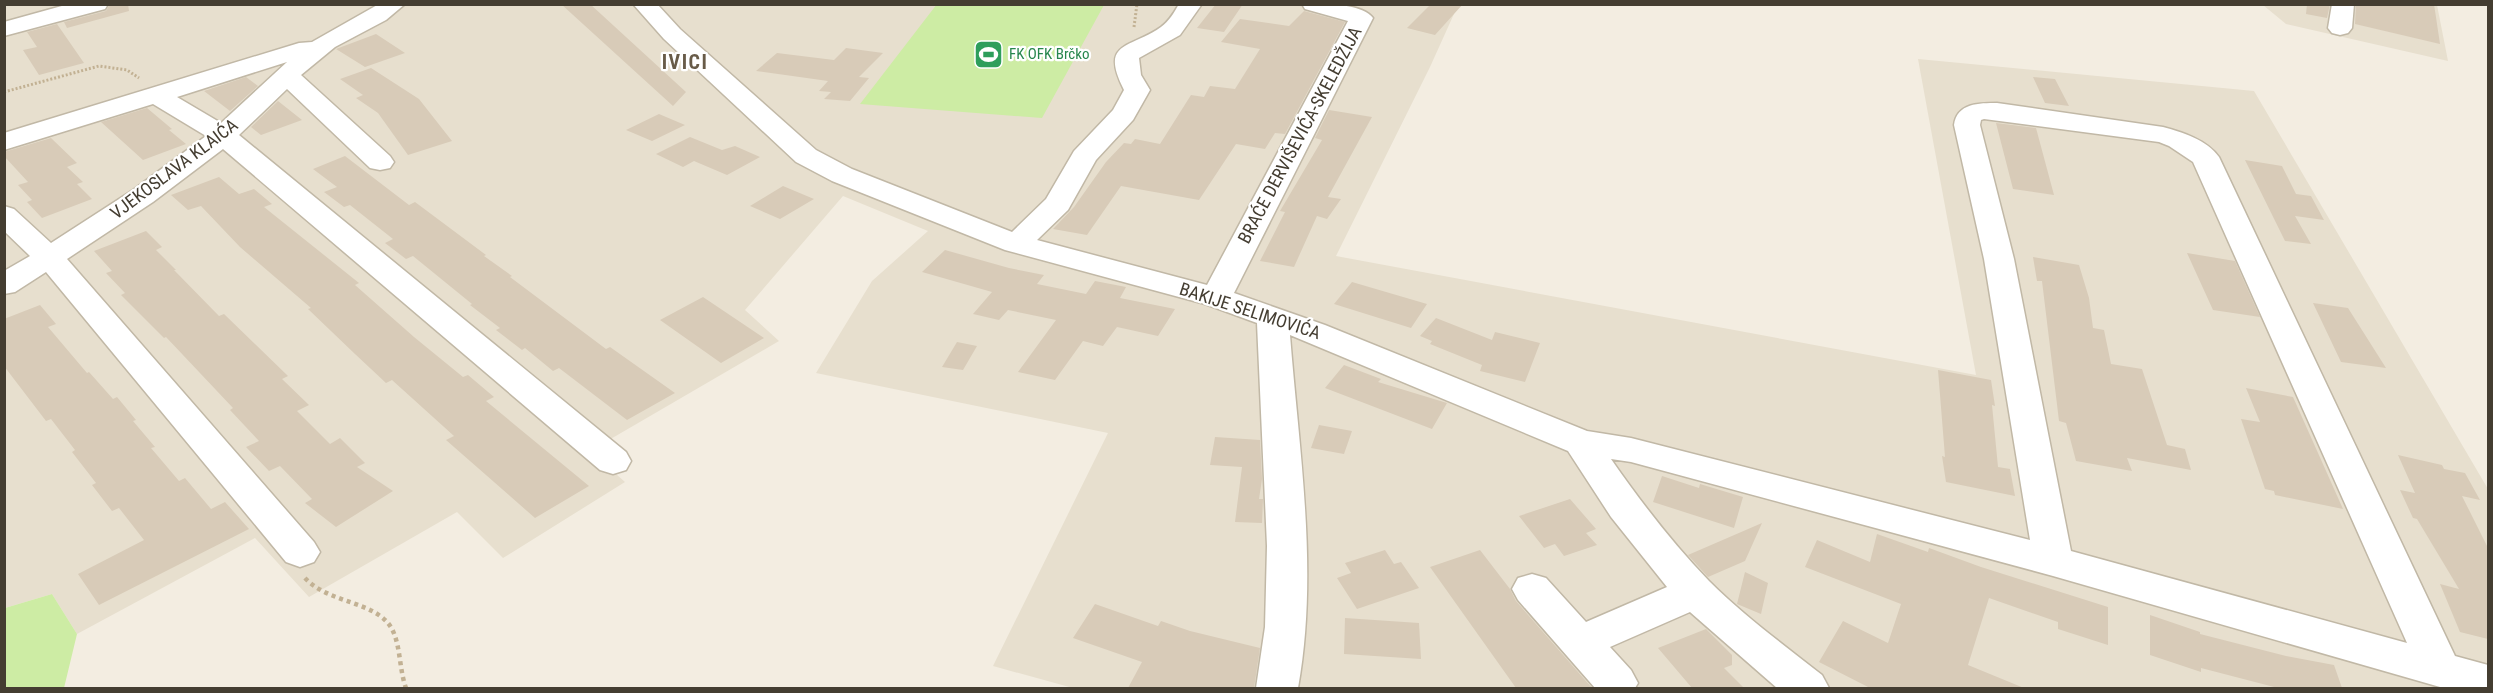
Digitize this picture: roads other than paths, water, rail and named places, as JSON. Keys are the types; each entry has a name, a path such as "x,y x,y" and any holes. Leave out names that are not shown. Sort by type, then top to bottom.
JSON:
{"street":[{"path":"4,29 97,4"},
{"name":"VJEKOSLAVA KLAIĆA","path":"4,285 119,212 223,135 286,75 329,41 394,4"},
{"name":"BAKIJE SELIMOVIĆA","path":"644,4 672,34 806,156 842,175 1016,243 1216,297 1352,346 1581,442 1631,450 2053,561 2488,683"},
{"path":"1016,243 1058,204 1084,157 1124,114 1131,103 1137,90 1125,68 1127,57 1132,51 1172,30 1178,25 1191,4"},
{"name":"BRAĆE DERVIŠEVIĆA-SKELEDŽIJA","path":"1216,297 1361,18 1313,4"},
{"path":"2340,28 2343,4"},
{"path":"4,142 329,41"},
{"path":"286,75 380,162"},
{"path":"156,95 223,135 613,461"},
{"path":"2053,561 1999,259 1967,125 1968,116 1980,111 1997,111 2163,135 2178,140 2205,157 2440,670"},
{"path":"4,215 49,257 300,552"},
{"path":"1273,319 1287,546 1286,627 1277,688"},
{"path":"1581,442 1624,507 1695,592 1721,617 1807,688"},
{"path":"1532,589 1616,683"},
{"path":"1581,642 1695,592"}],"place":[{"name":"FK OFK Brčko","path":"988,54"}],"district":[{"name":"IVICI","path":"685,62"}]}
